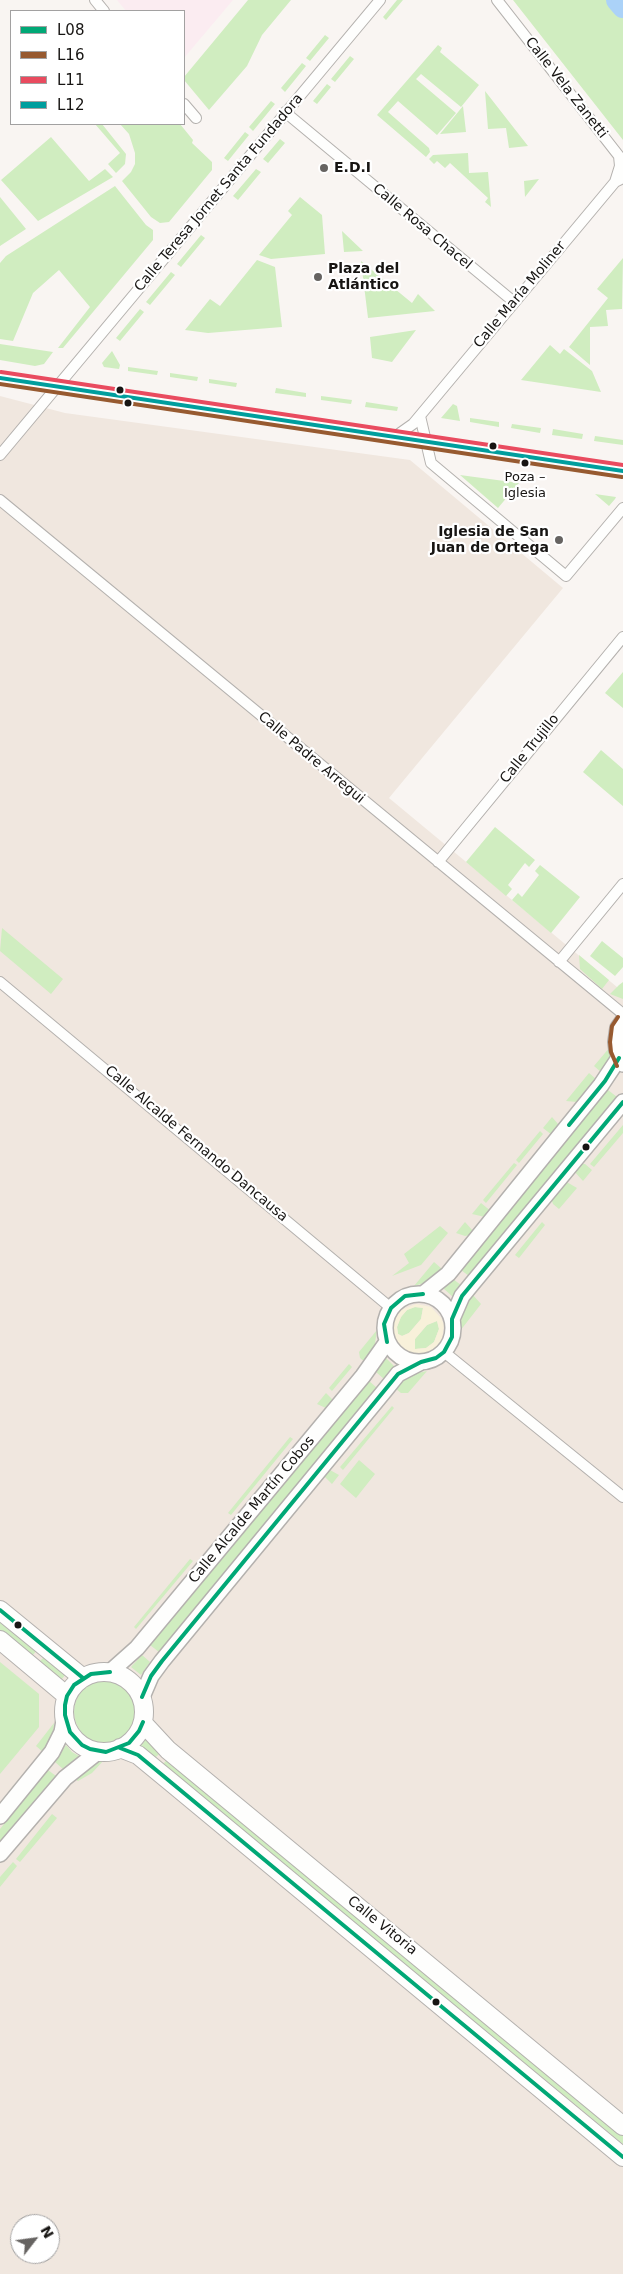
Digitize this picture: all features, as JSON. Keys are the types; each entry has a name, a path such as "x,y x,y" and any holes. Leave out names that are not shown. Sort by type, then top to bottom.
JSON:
{"highway":[{"path":"0,1610 83,1678"},
{"path":"0,1640 67,1696"},
{"path":"110,1672 129,1680 142,1697 143,1724 135,1738 120,1748 99,1751 82,1745 75,1739 66,1724 67,1696 74,1685 83,1678 91,1674 110,1672"},
{"name":"Calle Vitoria","path":"143,1724 168,1750 623,2126"},
{"name":"Calle Vitoria","path":"120,1748 138,1755 623,2157"}],"main road":[{"path":"423,1294 448,1274 621,1061 617,1050 616,1035 623,1020"},
{"path":"452,1319 448,1310 441,1302 423,1294 405,1296 391,1308 384,1324 387,1342 401,1358 411,1362 421,1362 436,1358 444,1352 452,1337 452,1319 462,1296 623,1102"},
{"name":"Calle Alcalde Martín Cobos","path":"110,1672 137,1648 363,1376 387,1342"},
{"name":"Calle Alcalde Martín Cobos","path":"142,1697 156,1668 373,1404 398,1374 421,1362"},
{"path":"0,1816 52,1752 62,1732 65,1715"},
{"path":"0,1854 65,1778 99,1751"}],"street":[{"path":"95,0 103,10"},
{"name":"Calle Teresa Jornet Santa Fundadora","path":"0,455 380,0"},
{"name":"Calle Vela Zanetti","path":"497,0 619,156 619,180"},
{"path":"185,105 196,118"},
{"name":"Calle Rosa Chacel","path":"285,112 514,302"},
{"name":"Calle María Moliner","path":"396,436 420,416 514,302 619,180"},
{"path":"0,378 623,470"},
{"path":"420,416 432,463 566,576 623,508"},
{"name":"Calle Padre Arregui","path":"0,500 623,1014"},
{"name":"Calle Trujillo","path":"438,862 623,637"},
{"path":"559,962 623,884"},
{"name":"Calle Alcalde Fernando Dancausa","path":"0,982 391,1308"},
{"path":"444,1352 623,1497"}],"shaded area":[{"path":"117,0 233,0 185,57 185,10 125,10"},
{"path":"0,396 65,413 410,460 563,588 389,798 623,992 623,2274 0,2274"}],"green space":[{"path":"248,0 291,0 262,35 247,66 209,110 185,81 185,76"},
{"path":"397,0 403,0 386,20 383,17"},
{"path":"513,0 623,0 623,140"},
{"path":"325,35 329,38 310,61 306,58"},
{"path":"438,45 442,48 440,52 479,85 461,107 421,74 416,79 456,113 437,135 398,101 388,112 429,148 430,152 426,157 377,115"},
{"path":"350,56 354,59 335,82 331,79"},
{"path":"302,63 306,66 285,92 281,88"},
{"path":"327,84 331,87 317,104 313,101"},
{"path":"485,91 528,146 509,148 506,128 488,129"},
{"path":"271,101 275,104 253,131 249,127"},
{"path":"463,106 466,132 440,134"},
{"path":"96,125 103,125 126,154 125,164 116,173 108,164 120,153"},
{"path":"121,125 181,125 193,140 192,143 212,162 212,170 169,222 160,223 151,217 122,181 131,172 135,164 135,153 129,134"},
{"path":"245,132 249,135 228,161 224,158"},
{"path":"51,137 89,181 105,169 113,177 38,221 1,180"},
{"path":"280,139 285,143 268,163 263,159"},
{"path":"468,153 469,173 488,172 491,207 485,202 488,198 450,163 445,168 437,161 434,164 429,159 433,155"},
{"path":"256,169 261,172 238,200 233,196"},
{"path":"539,179 525,197 524,181"},
{"path":"115,186 146,225 153,230 153,240 63,348 58,348 90,307 59,270 33,293 13,341 0,339 0,263 6,256"},
{"path":"0,197 26,229 0,246"},
{"path":"300,197 322,215 325,254 271,259 259,255 292,215 288,211"},
{"path":"342,231 363,251 344,252"},
{"path":"201,235 205,238 181,267 177,264"},
{"path":"623,258 622,309 606,310 608,326 590,327 590,365 569,347 608,298 597,289"},
{"path":"257,260 275,267 282,327 208,333 185,330 210,299 220,306"},
{"path":"361,261 412,303 418,294 435,311 368,318"},
{"path":"171,272 175,275 150,305 146,302"},
{"path":"140,309 144,312 120,341 116,338"},
{"path":"416,330 392,362 372,358 370,337"},
{"path":"0,344 53,352 44,364 35,366 0,360"},
{"path":"550,345 560,354 564,349 592,371 601,392 521,380"},
{"path":"112,351 120,365 119,369 104,367 102,363"},
{"path":"128,367 158,371 157,375 128,371"},
{"path":"170,373 198,377 197,381 170,377"},
{"path":"209,379 237,383 236,387 209,383"},
{"path":"276,388 306,393 306,397 275,393"},
{"path":"321,396 352,400 351,404 321,400"},
{"path":"366,402 398,407 397,411 365,407"},
{"path":"453,404 457,406 460,421 441,418"},
{"path":"470,418 499,422 499,427 470,422"},
{"path":"512,424 541,428 540,433 511,428"},
{"path":"553,429 583,434 582,439 552,435"},
{"path":"595,436 623,440 623,445 594,441"},
{"path":"460,475 519,483 498,508"},
{"path":"595,494 616,497 609,506"},
{"path":"623,672 623,708 605,693"},
{"path":"601,750 623,769 623,806 583,772"},
{"path":"495,827 535,860 529,867 525,863 508,885 512,889 506,896 466,862"},
{"path":"540,865 580,897 551,933 512,900 518,893 522,897 539,875 535,871"},
{"path":"2,928 63,979 51,994 0,951"},
{"path":"602,941 623,958 623,967 615,976 590,956"},
{"path":"579,955 609,980 602,989 580,969"},
{"path":"623,982 623,999 610,994 619,985"},
{"path":"610,1047 610,1057 601,1072 594,1066"},
{"path":"589,1073 596,1079 577,1102 566,1101"},
{"path":"608,1090 617,1097 469,1276 461,1270"},
{"path":"552,1117 558,1124 552,1135 543,1128"},
{"path":"623,1125 623,1133 594,1167 590,1164"},
{"path":"540,1131 543,1134 519,1163 516,1160"},
{"path":"514,1163 517,1165 486,1203 483,1200"},
{"path":"580,1164 585,1164 592,1170 583,1181 574,1171"},
{"path":"565,1181 577,1188 559,1209 553,1204 551,1198"},
{"path":"481,1203 492,1212 485,1217 472,1214"},
{"path":"465,1222 473,1231 470,1235 465,1236 456,1233"},
{"path":"542,1222 545,1225 519,1258 515,1255"},
{"path":"440,1226 448,1233 421,1265 392,1276 409,1263 404,1254"},
{"path":"434,1262 442,1269 424,1283 414,1286"},
{"path":"453,1279 461,1285 453,1297 443,1288"},
{"path":"472,1294 481,1304 460,1331 462,1313"},
{"path":"415,1307 423,1308 421,1319 409,1333 402,1336 398,1334 397,1327 401,1317 407,1310"},
{"path":"437,1321 439,1329 434,1342 426,1348 415,1349 415,1339 427,1325"},
{"path":"377,1330 374,1350 366,1363 360,1358 359,1352"},
{"path":"386,1358 395,1367 384,1379 376,1372"},
{"path":"349,1364 352,1367 332,1391 329,1388"},
{"path":"427,1371 408,1393 401,1393 395,1388 402,1380 413,1374"},
{"path":"369,1381 377,1388 159,1652 150,1645"},
{"path":"326,1393 332,1399 328,1409 317,1404"},
{"path":"392,1406 394,1408 343,1470 340,1467"},
{"path":"290,1437 293,1439 231,1515 228,1513"},
{"path":"359,1460 375,1474 356,1498 340,1484"},
{"path":"330,1470 339,1475 332,1484 322,1474"},
{"path":"190,1559 193,1561 136,1629 134,1627"},
{"path":"0,1620 37,1650 32,1656 0,1630"},
{"path":"142,1655 150,1662 141,1675 131,1667"},
{"path":"44,1657 66,1674 61,1680 39,1662"},
{"path":"0,1662 39,1694 39,1727 0,1774"},
{"path":"105,1681 122,1686 127,1690 131,1695 136,1712 131,1729 127,1734 122,1738 105,1743 88,1738 83,1734 79,1729 74,1712 79,1695 83,1690 88,1686"},
{"path":"54,1723 53,1735 43,1752 36,1746"},
{"path":"146,1739 160,1753 155,1758 140,1747"},
{"path":"66,1745 79,1756 63,1769 55,1762"},
{"path":"168,1759 623,2136 623,2144 163,1764"},
{"path":"102,1760 92,1773 78,1781 75,1779"},
{"path":"48,1770 56,1776 0,1843 0,1829"},
{"path":"52,1814 57,1818 20,1862 16,1859"},
{"path":"13,1862 17,1866 0,1887 0,1877"}],"sand":[{"path":"416,1304 431,1307 441,1318 444,1325 442,1340 438,1346 432,1351 418,1355 404,1350 398,1345 393,1331 393,1323 401,1310","holes":["415,1307 423,1308 421,1319 409,1333 402,1336 398,1334 397,1327 401,1317 407,1310","437,1321 439,1329 434,1342 426,1348 415,1349 415,1339 427,1325"]}],"waterway":[{"path":"617,0 623,7"}],"transit line":[{"name":"L11","path":"1,372 623,465"},
{"name":"L12","path":"0,378 623,471"},
{"name":"L16","path":"0,384 622,477"},
{"name":"L16","path":"617,1066 611,1052 610,1042 612,1026 618,1017"},
{"name":"L08","path":"569,1125 605,1081 619,1058"},
{"name":"L08","path":"142,1697 151,1676 162,1661 398,1374 421,1362 436,1358 444,1352 452,1337 452,1319 462,1296 623,1102"},
{"name":"L08","path":"387,1342 384,1324 391,1308 405,1296 423,1294"},
{"name":"L08","path":"0,1610 83,1678"},
{"name":"L08","path":"110,1672 91,1674 74,1685 67,1696 65,1705 65,1715 70,1732 82,1745 90,1749 106,1752 129,1743 139,1731 143,1722"},
{"name":"L08","path":"120,1748 138,1755 623,2157"}],"place":[{"name":"E.D.I","path":"324,168"},
{"name":"Plaza del Atlántico","path":"318,277"},
{"name":"Poza – Iglesia","path":"525,463"},
{"name":"Iglesia de San Juan de Ortega","path":"559,540"}]}
